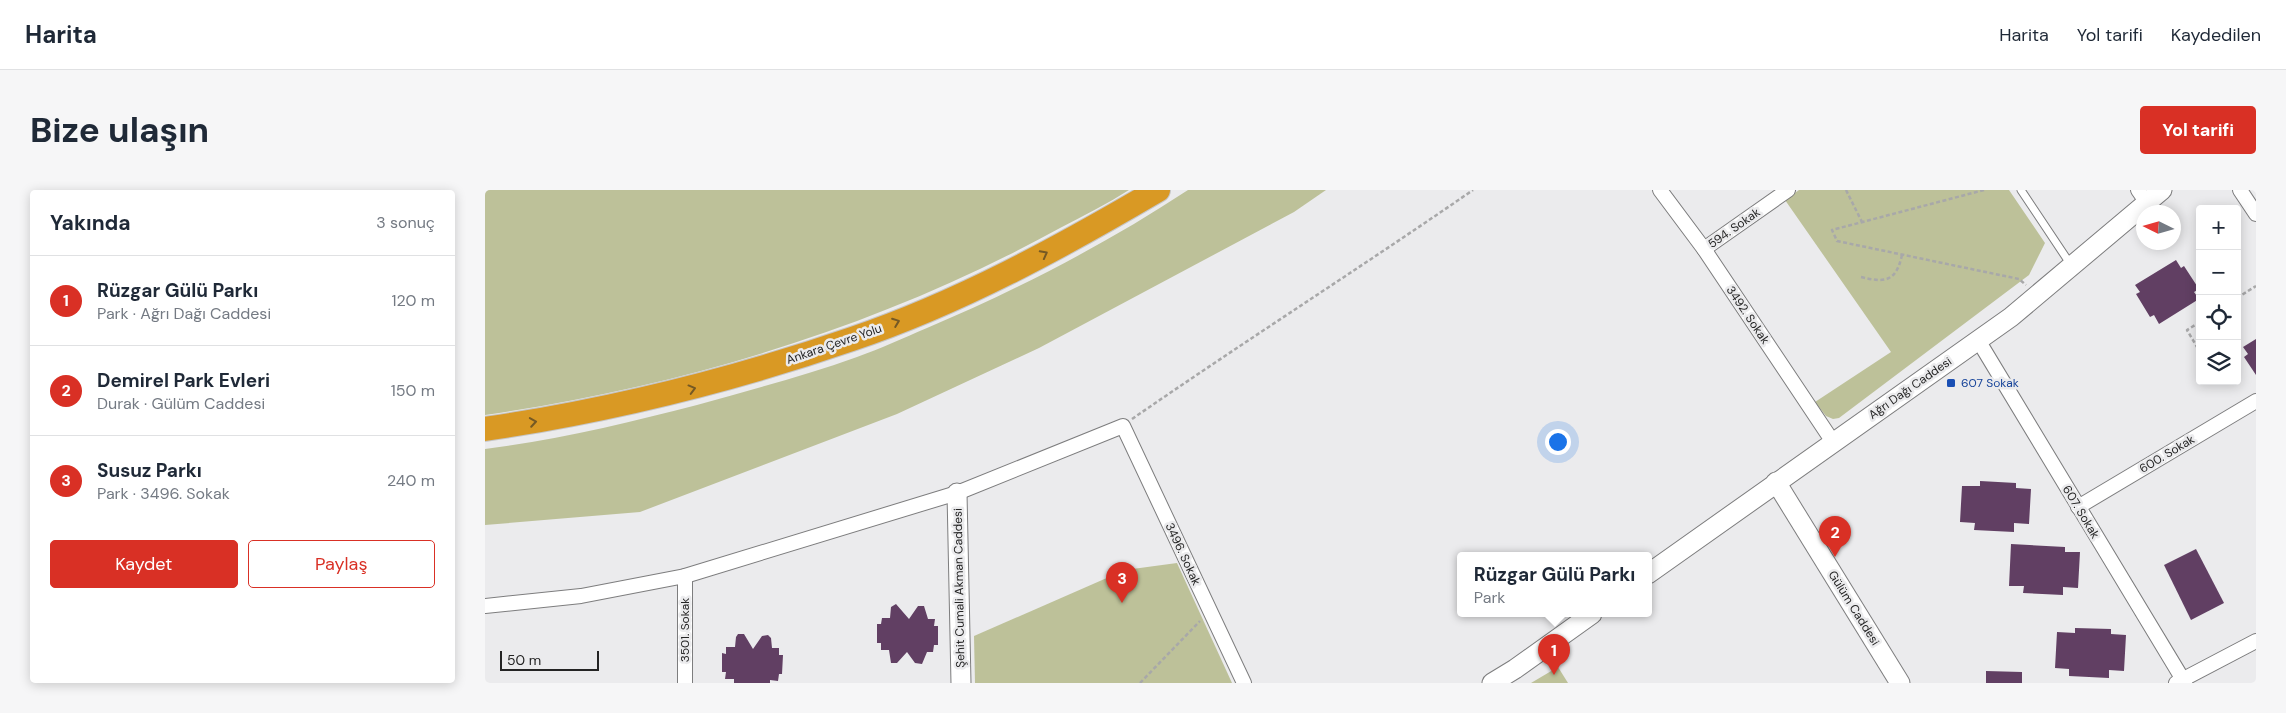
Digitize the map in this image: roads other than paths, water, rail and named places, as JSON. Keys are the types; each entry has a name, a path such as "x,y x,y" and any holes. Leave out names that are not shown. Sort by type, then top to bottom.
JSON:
{"highway":[{"name":"Ankara Çevre Yolu","path":"485,429 563,417 692,389 853,339 963,294 1106,220 1158,190"}],"main road":[{"name":"Ağrı Dağı Caddesi","path":"1652,571 2011,316 2071,265 2143,197 2163,190"},
{"name":"Gülüm Caddesi","path":"1776,482 1900,683"},
{"name":"Şehit Cumali Akman Caddesi","path":"957,493 961,683"},
{"path":"1492,683 1589,617"}],"street":[{"name":"3492. Sokak","path":"1660,190 1704,249 1833,442"},
{"name":"594. Sokak","path":"1704,249 1788,190"},
{"path":"2241,190 2256,214"},
{"name":"607. Sokak","path":"1978,340 2181,682"},
{"name":"600. Sokak","path":"2078,507 2256,401"},
{"name":"3496. Sokak","path":"957,493 1123,426 1244,683"},
{"path":"485,606 581,596 685,576 957,493"},
{"name":"3501. Sokak","path":"685,576 685,683"},
{"path":"2181,682 2256,641"}],"lane":[{"path":"2021,190 2071,265"}],"place":[{"name":"607 Sokak","path":"1951,383"},
{"name":"Demirel Park Evleri","path":"1835,557"},
{"name":"Susuz Parkı","path":"1122,603"},
{"name":"Rüzgar Gülü Parkı","path":"1554,675"}]}
